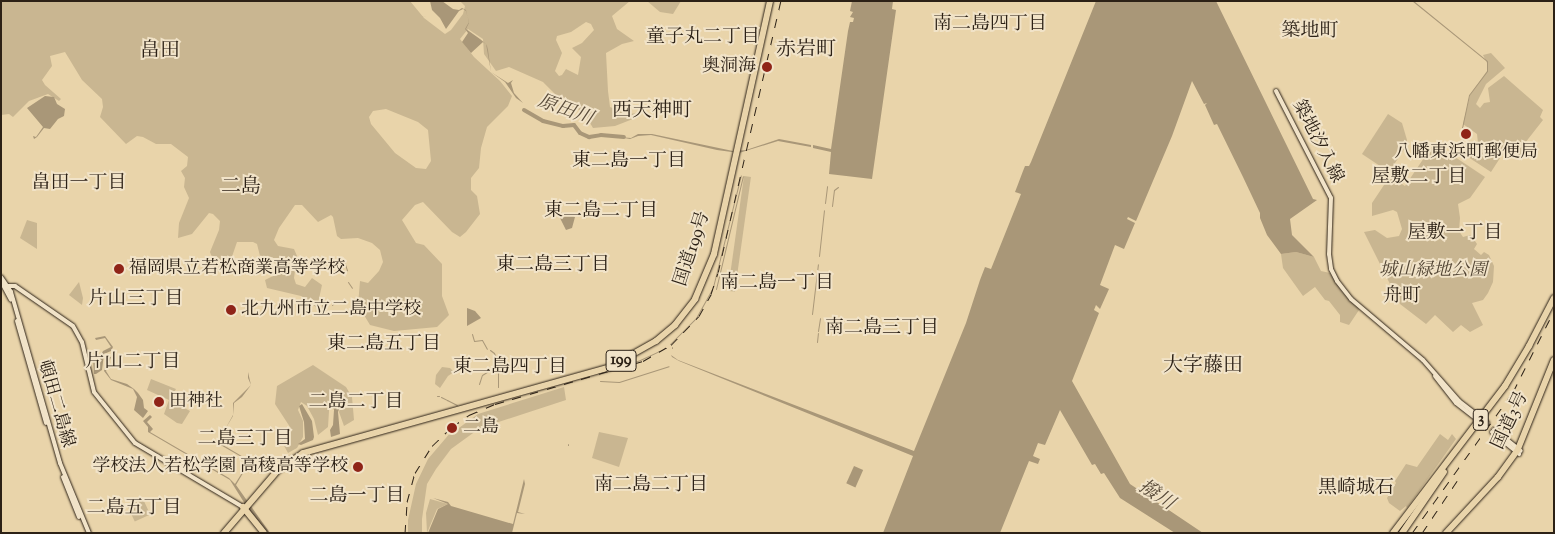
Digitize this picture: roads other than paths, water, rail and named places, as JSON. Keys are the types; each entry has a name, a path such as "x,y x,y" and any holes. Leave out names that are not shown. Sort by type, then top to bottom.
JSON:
{"highway":[{"name":"国道199号","path":"246,505 284,464 312,449 608,368 656,341 675,326 696,298 714,254 769,1"},
{"name":"3","path":"1397,533 1505,386 1529,346 1554,298"},
{"name":"3","path":"1397,533 1507,387 1554,304"},
{"name":"国道3号","path":"1446,533 1498,477 1519,451 1554,360"},
{"name":"国道3号","path":"1452,533 1501,478 1519,451 1554,368"},
{"path":"1429,488 1446,458"},
{"path":"1397,533 1442,471"},
{"name":"199","path":"223,533 246,505"},
{"path":"246,505 264,533"}],"main road":[{"name":"築地汐入線","path":"1276,91 1331,198 1329,254 1332,272 1351,299 1433,372 1456,403 1486,425"},
{"name":"頓田二島線","path":"1,277 8,286 32,362 60,463 88,533"},
{"name":"頓田二島線","path":"1,281 12,303 58,464 88,533"},
{"name":"頓田二島線","path":"8,286 14,286 73,326 82,342 93,389 128,437 143,449 246,505"},
{"path":"1493,431 1519,451"}],"waterway":[{"path":"1413,1 1487,61 1487,71 1469,95 1462,127 1463,153"},
{"name":"原田川","path":"524,110 543,121 563,126 574,125 580,133 589,137 601,135 624,137"},
{"path":"713,287 741,175"},
{"path":"716,289 743,176"},
{"path":"825,203 827,186"},
{"path":"832,206 834,190 838,187"},
{"path":"819,256 824,210"},
{"path":"343,258 347,270"},
{"path":"812,314 818,264"},
{"path":"348,282 352,288"},
{"path":"670,344 696,318 712,289"},
{"path":"322,305 323,314"},
{"path":"818,331 820,318"},
{"path":"817,342 818,333"},
{"path":"472,334 474,341 482,340 487,349"},
{"path":"490,350 494,353 499,364"},
{"path":"613,369 659,351"},
{"path":"498,366 498,387"},
{"path":"600,381 619,382 669,366"},
{"path":"479,384 482,375 493,368"},
{"path":"441,397 447,400"},
{"path":"447,400 457,405"}],"tunnel":[{"path":"1487,423 1495,430"}],"railway":[{"path":"405,533 407,502 415,473 432,446 452,427 469,415 495,404 643,361 671,345 699,316 711,294 718,273 781,1"},
{"path":"1412,533 1513,392 1554,311"},
{"path":"1422,533 1457,481"}],"place":[{"name":"奥洞海","path":"767,67"},
{"name":"八幡東浜町郵便局","path":"1466,134"},
{"name":"福岡県立若松商業高等学校","path":"119,269"},
{"name":"北九州市立二島中学校","path":"231,310"},
{"name":"田神社","path":"159,402"},
{"name":"二島","path":"452,428"},
{"name":"学校法人若松学園 高稜高等学校","path":"358,467"}],"district":[{"name":"南二島四丁目","path":"990,25"},
{"name":"築地町","path":"1310,32"},
{"name":"童子丸二丁目","path":"703,38"},
{"name":"赤岩町","path":"806,50"},
{"name":"畠田","path":"160,51"},
{"name":"西天神町","path":"652,111"},
{"name":"東二島一丁目","path":"629,162"},
{"name":"屋敷二丁目","path":"1419,178"},
{"name":"畠田一丁目","path":"79,184"},
{"name":"二島","path":"241,187"},
{"name":"東二島二丁目","path":"601,212"},
{"name":"屋敷一丁目","path":"1455,234"},
{"name":"東二島三丁目","path":"553,266"},
{"name":"南二島一丁目","path":"777,284"},
{"name":"舟町","path":"1402,297"},
{"name":"片山三丁目","path":"136,300"},
{"name":"南二島三丁目","path":"882,329"},
{"name":"東二島五丁目","path":"384,345"},
{"name":"片山二丁目","path":"133,363"},
{"name":"大字藤田","path":"1203,366"},
{"name":"東二島四丁目","path":"510,368"},
{"name":"二島二丁目","path":"356,403"},
{"name":"二島三丁目","path":"245,440"},
{"name":"南二島二丁目","path":"651,486"},
{"name":"黒崎城石","path":"1356,489"},
{"name":"二島一丁目","path":"357,497"},
{"name":"二島五丁目","path":"134,509"}],"park label":[{"name":"城山緑地公園","path":"1433,271"}],"water label":[{"name":"撥川","path":"1156,496"}]}
